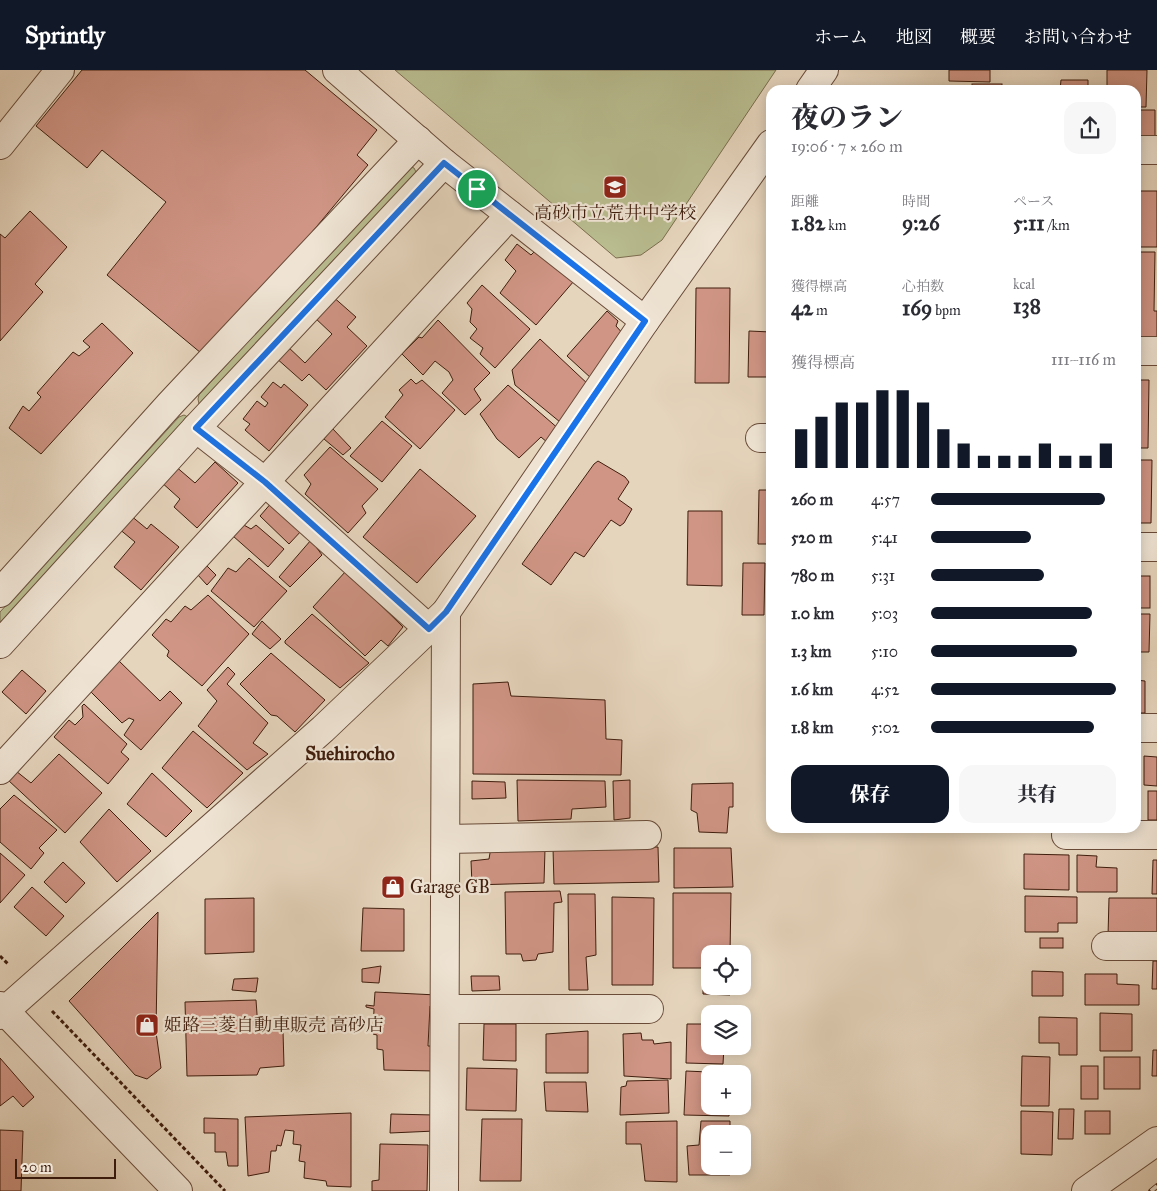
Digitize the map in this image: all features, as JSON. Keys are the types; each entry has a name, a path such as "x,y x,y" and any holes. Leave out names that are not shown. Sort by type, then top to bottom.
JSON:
{"street":[{"path":"0,145 60,70"},
{"path":"337,70 444,163 645,321"},
{"path":"814,85 824,70"},
{"path":"0,593 170,404 418,140"},
{"path":"1141,150 1157,150"},
{"path":"178,1191 1,1010 324,729 438,620 645,321 766,151"},
{"path":"0,644 196,428 444,163"},
{"path":"0,770 510,215"},
{"path":"1141,351 1157,351"},
{"path":"196,428 438,620 446,839 444,1191"},
{"path":"1141,547 1157,547"},
{"path":"1141,728 1157,728"},
{"path":"446,839 647,835"},
{"path":"1066,835 1157,836"},
{"path":"1106,946 1157,946"},
{"path":"444,1010 649,1010"},
{"path":"1086,1191 1157,1141"}],"path":[{"path":"0,956 13,969"},
{"path":"48,1007 225,1191"}],"green space":[{"name":"高砂市立荒井中学校","path":"395,70 776,70 662,240 641,255 616,258"},
{"path":"409,166 414,168 416,172 414,177 204,405 199,404 199,395"},
{"path":"184,415 188,417 0,631 0,612 179,417"}],"building":[{"path":"82,70 305,70 377,130 357,155 368,165 207,358 107,275 166,202 102,150 87,168 36,126"},
{"path":"949,70 990,70 990,82 949,81"},
{"path":"1107,70 1147,70 1146,107 1141,107 1141,85 1107,85"},
{"path":"1061,80 1088,80 1088,85 1060,85"},
{"path":"972,84 1002,84 1002,85"},
{"path":"1141,110 1155,110 1155,140 1141,139"},
{"path":"1141,191 1157,191 1157,247 1141,247"},
{"path":"30,211 67,247 35,284 43,292 0,341 0,234 5,238"},
{"path":"517,244 531,255 536,250 574,281 536,325 500,293 516,271 505,260"},
{"path":"1141,252 1155,252 1154,311 1157,311 1157,337 1141,337"},
{"path":"482,285 530,329 495,368 480,354 483,348 470,338 477,329 470,322 472,309 467,303"},
{"path":"696,288 730,288 729,383 695,383"},
{"path":"331,295 356,317 347,327 367,346 326,390 309,374 302,381 275,357 286,345 305,363 332,334 313,316"},
{"path":"607,311 618,321 616,326 625,336 592,379 567,356"},
{"path":"438,320 490,373 474,389 481,400 465,415 442,393 453,380 449,372 435,361 423,375 402,354 419,337 422,338"},
{"path":"102,323 133,353 41,454 9,428 23,406 29,411 41,397 37,393 73,352 79,356 90,347 83,341"},
{"path":"749,331 766,332 766,377 748,377"},
{"path":"540,339 590,386 560,422 515,385 512,370"},
{"path":"411,379 416,384 422,380 455,410 420,449 385,417 403,395 399,390"},
{"path":"1141,380 1149,380 1148,448 1141,448"},
{"path":"273,382 281,388 284,384 308,405 269,451 245,430 250,424 243,419 257,401 265,407 268,403 261,397"},
{"path":"508,385 560,430 548,443 541,437 519,458 497,439 480,414"},
{"path":"382,421 412,446 382,482 350,456"},
{"path":"332,428 351,448 343,455 324,439"},
{"path":"330,447 378,489 362,506 366,513 348,533 305,494 311,484 304,475"},
{"path":"1141,460 1152,460 1151,523 1141,523"},
{"path":"598,461 625,477 629,482 618,499 632,509 624,523 620,526 611,520 584,557 575,552 551,585 522,564"},
{"path":"215,462 238,483 197,528 174,507 180,499 160,481 174,465 195,483"},
{"path":"420,469 476,516 417,583 363,537"},
{"path":"759,490 766,490 766,544 758,544"},
{"path":"273,501 303,529 289,544 260,516"},
{"path":"688,511 722,511 722,586 687,585"},
{"path":"130,515 147,529 151,524 179,547 141,590 114,567 135,542 118,528"},
{"path":"242,524 251,529 256,525 284,549 268,567 233,536"},
{"path":"311,540 322,555 290,587 279,577"},
{"path":"249,558 287,591 254,627 211,591 228,568 236,572"},
{"path":"743,563 765,563 764,615 742,615"},
{"path":"205,564 216,575 207,585 197,574"},
{"path":"346,571 403,627 388,646 381,640 365,656 313,607"},
{"path":"1141,576 1150,576 1150,608 1141,608"},
{"path":"208,595 249,634 202,686 167,656 169,651 152,635 166,619 171,622 185,606 191,610"},
{"path":"312,614 369,663 340,688 285,643"},
{"path":"1141,614 1150,614 1149,652 1141,652"},
{"path":"262,621 281,639 270,649 252,634"},
{"path":"271,653 325,700 295,732 277,716 271,715 240,684"},
{"path":"117,659 160,701 170,691 182,703 141,750 124,735 134,720 129,718 122,723 89,690"},
{"path":"228,667 235,674 227,684 268,723 253,743 268,754 247,770 198,726 217,701 207,690"},
{"path":"22,670 46,691 26,714 2,692"},
{"path":"1141,681 1145,681 1145,713 1141,713"},
{"path":"508,682 511,696 605,700 606,739 622,740 621,775 473,774 473,684"},
{"path":"84,704 127,744 121,752 129,759 108,784 54,737 69,720 75,725 83,717 82,706"},
{"path":"193,731 243,773 207,808 162,768"},
{"path":"59,754 102,793 65,833 8,780 16,771 31,783"},
{"path":"1144,756 1157,757 1157,786 1144,785"},
{"path":"152,773 192,811 166,837 127,804"},
{"path":"517,780 605,781 606,807 572,809 571,819 518,821"},
{"path":"630,780 630,818 614,820 613,781"},
{"path":"472,781 505,782 506,798 472,799"},
{"path":"733,783 733,807 729,807 727,833 699,832 697,813 691,810 692,784"},
{"path":"1148,791 1157,791 1157,820 1148,820"},
{"path":"14,795 57,830 39,848 44,853 31,869 0,842 0,809"},
{"path":"109,809 151,851 117,882 80,842"},
{"path":"491,847 545,849 544,883 472,885 471,861 489,859"},
{"path":"658,847 659,882 554,884 553,848"},
{"path":"674,848 731,848 733,887 674,888"},
{"path":"0,853 25,875 0,903"},
{"path":"1024,854 1069,855 1069,890 1024,889"},
{"path":"1077,855 1097,856 1096,867 1117,868 1117,892 1077,892"},
{"path":"1153,860 1157,860 1157,894 1152,894"},
{"path":"63,862 85,883 66,903 44,882"},
{"path":"32,887 64,916 46,936 14,907"},
{"path":"560,891 562,902 554,903 553,952 538,954 536,960 523,961 521,954 506,954 505,892"},
{"path":"673,893 731,893 730,945 701,945 701,968 673,968"},
{"path":"568,894 595,894 596,955 586,957 588,990 569,990"},
{"path":"1025,896 1077,897 1077,923 1058,923 1058,932 1025,932"},
{"path":"612,897 654,898 653,985 612,985"},
{"path":"254,898 254,952 205,954 205,899"},
{"path":"1109,898 1157,898 1157,936 1108,936"},
{"path":"363,908 404,909 404,951 361,951"},
{"path":"158,912 156,1032 161,1068 147,1079 135,1075 69,1001"},
{"path":"1040,938 1063,938 1063,948 1040,948"},
{"path":"1153,961 1157,961 1157,989 1152,989"},
{"path":"381,966 379,983 362,982 362,969"},
{"path":"1032,971 1063,972 1063,996 1032,996"},
{"path":"1085,974 1117,974 1117,984 1139,985 1139,1005 1085,1005"},
{"path":"471,976 499,976 500,990 472,991"},
{"path":"258,978 256,992 232,990 234,979"},
{"path":"375,992 437,995 436,1007 430,1006 428,1046 435,1046 435,1071 384,1070 383,1050 377,1049 377,1035 373,1034 374,1009 366,1007 366,1005 374,1006"},
{"path":"256,1000 258,1028 283,1031 284,1066 260,1068 257,1075 187,1076 185,1002"},
{"path":"1100,1013 1132,1014 1132,1051 1100,1051"},
{"path":"1039,1017 1077,1018 1077,1055 1059,1055 1059,1043 1039,1043"},
{"path":"484,1024 516,1024 516,1061 483,1060"},
{"path":"687,1024 701,1024 701,1055 724,1055 723,1064 686,1063"},
{"path":"588,1031 588,1073 546,1073 546,1034"},
{"path":"641,1033 642,1040 653,1040 654,1044 671,1042 671,1079 624,1076 623,1034"},
{"path":"1153,1050 1157,1050 1157,1076 1152,1076"},
{"path":"1022,1056 1050,1057 1049,1106 1021,1106"},
{"path":"1104,1057 1140,1057 1140,1089 1104,1089"},
{"path":"0,1058 34,1097 23,1107 13,1096 0,1106"},
{"path":"1081,1066 1098,1066 1098,1099 1081,1099"},
{"path":"467,1068 517,1069 516,1111 466,1110"},
{"path":"686,1071 701,1072 701,1115 729,1116 684,1115"},
{"path":"668,1080 669,1113 620,1115 621,1087 626,1086 627,1081"},
{"path":"544,1082 586,1082 588,1112 546,1111"},
{"path":"1059,1109 1074,1109 1073,1139 1058,1139"},
{"path":"1021,1111 1053,1112 1052,1155 1021,1154"},
{"path":"1085,1111 1110,1111 1110,1134 1085,1134"},
{"path":"351,1113 351,1187 327,1186 326,1181 304,1178 305,1162 299,1161 301,1145 293,1144 294,1131 285,1130 281,1146 277,1145 276,1151 271,1151 269,1172 248,1176 245,1117"},
{"path":"391,1114 434,1115 435,1131 390,1133"},
{"path":"204,1118 238,1119 238,1166 228,1166 226,1152 215,1152 215,1133 204,1133"},
{"path":"482,1119 522,1119 521,1181 480,1181"},
{"path":"677,1121 677,1182 645,1181 641,1144 626,1144 626,1122"},
{"path":"701,1121 730,1121 730,1125 701,1125 701,1175 689,1175 687,1146 699,1145"},
{"path":"0,1130 23,1131 21,1191 0,1191"},
{"path":"380,1144 428,1145 427,1191 372,1191 372,1181 379,1180"}],"railway":[{"path":"1151,1191 1157,1186"}],"place":[{"name":"高砂市立荒井中学校","path":"615,187"},
{"name":"Garage GB","path":"393,887"},
{"name":"姫路三菱自動車販売 高砂店","path":"147,1025"}],"district":[{"name":"Suehirocho","path":"350,753"}],"route":[{"path":"444,163 477,189 645,321 446,612 429,629 265,482 196,428 444,163"}]}
